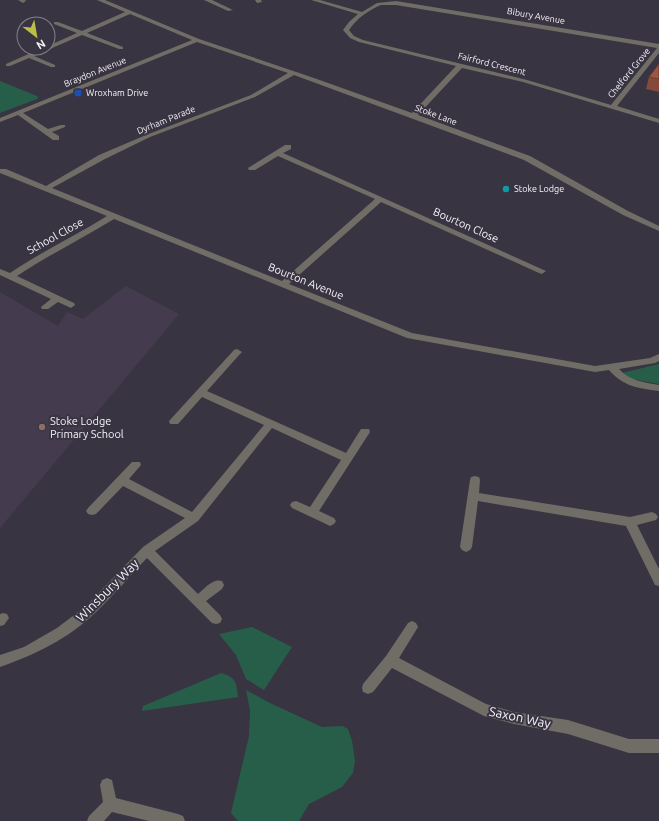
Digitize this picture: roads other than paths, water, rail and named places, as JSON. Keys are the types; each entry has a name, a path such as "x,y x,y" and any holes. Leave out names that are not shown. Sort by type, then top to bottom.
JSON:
{"street":[{"name":"Stoke Lane","path":"100,0 197,40 293,73 527,158 553,171 612,206 658,227"},
{"path":"207,0 230,10"},
{"path":"314,0 364,14"},
{"name":"Bibury Avenue","path":"364,14 379,4 401,3 659,46"},
{"path":"56,44 130,12"},
{"name":"Fairford Crescent","path":"364,14 347,27 346,30 352,37 361,41 525,81 659,121"},
{"path":"56,22 121,48"},
{"name":"Braydon Avenue","path":"0,120 197,40"},
{"name":"Chelford Grove","path":"613,107 659,49"},
{"path":"8,65 30,56 53,66"},
{"path":"412,116 421,109 461,66"},
{"name":"Dyrham Parade","path":"47,188 102,157 148,136 253,96 293,73"},
{"path":"19,113 56,138"},
{"path":"47,132 63,126"},
{"path":"252,168 288,147"},
{"name":"Bourton Close","path":"278,153 542,271"},
{"name":"Bourton Avenue","path":"3,171 112,216 188,244 283,285 410,336 595,369 612,368 652,361 659,357"},
{"path":"283,285 380,199"},
{"name":"School Close","path":"10,277 40,256 88,232 112,216"},
{"path":"0,272 71,305"},
{"path":"45,307 57,299"},
{"path":"174,421 237,352"},
{"path":"612,368 622,379 630,383 659,388"},
{"path":"200,392 348,458"},
{"name":"Winsbury Way","path":"1,659 28,650 61,632 90,610 147,550 194,518 270,424"},
{"path":"312,513 365,432"},
{"path":"92,511 136,465"},
{"path":"122,480 194,518"},
{"path":"466,547 475,480"},
{"path":"474,496 630,522 652,517"},
{"path":"296,505 330,521"},
{"path":"630,522 659,581"},
{"name":"Winsbury Way","path":"147,550 216,619"},
{"path":"198,601 218,585"},
{"path":"368,688 390,660 412,627"},
{"name":"Saxon Way","path":"390,660 484,710 514,718 568,727 630,746 659,746"},
{"path":"107,785 110,804"},
{"path":"94,821 110,804"},
{"path":"110,804 178,821"}],"place":[{"name":"Wroxham Drive","path":"78,93"},
{"name":"Stoke Lodge","path":"506,189"},
{"name":"Stoke Lodge Primary School","path":"42,427"}]}
